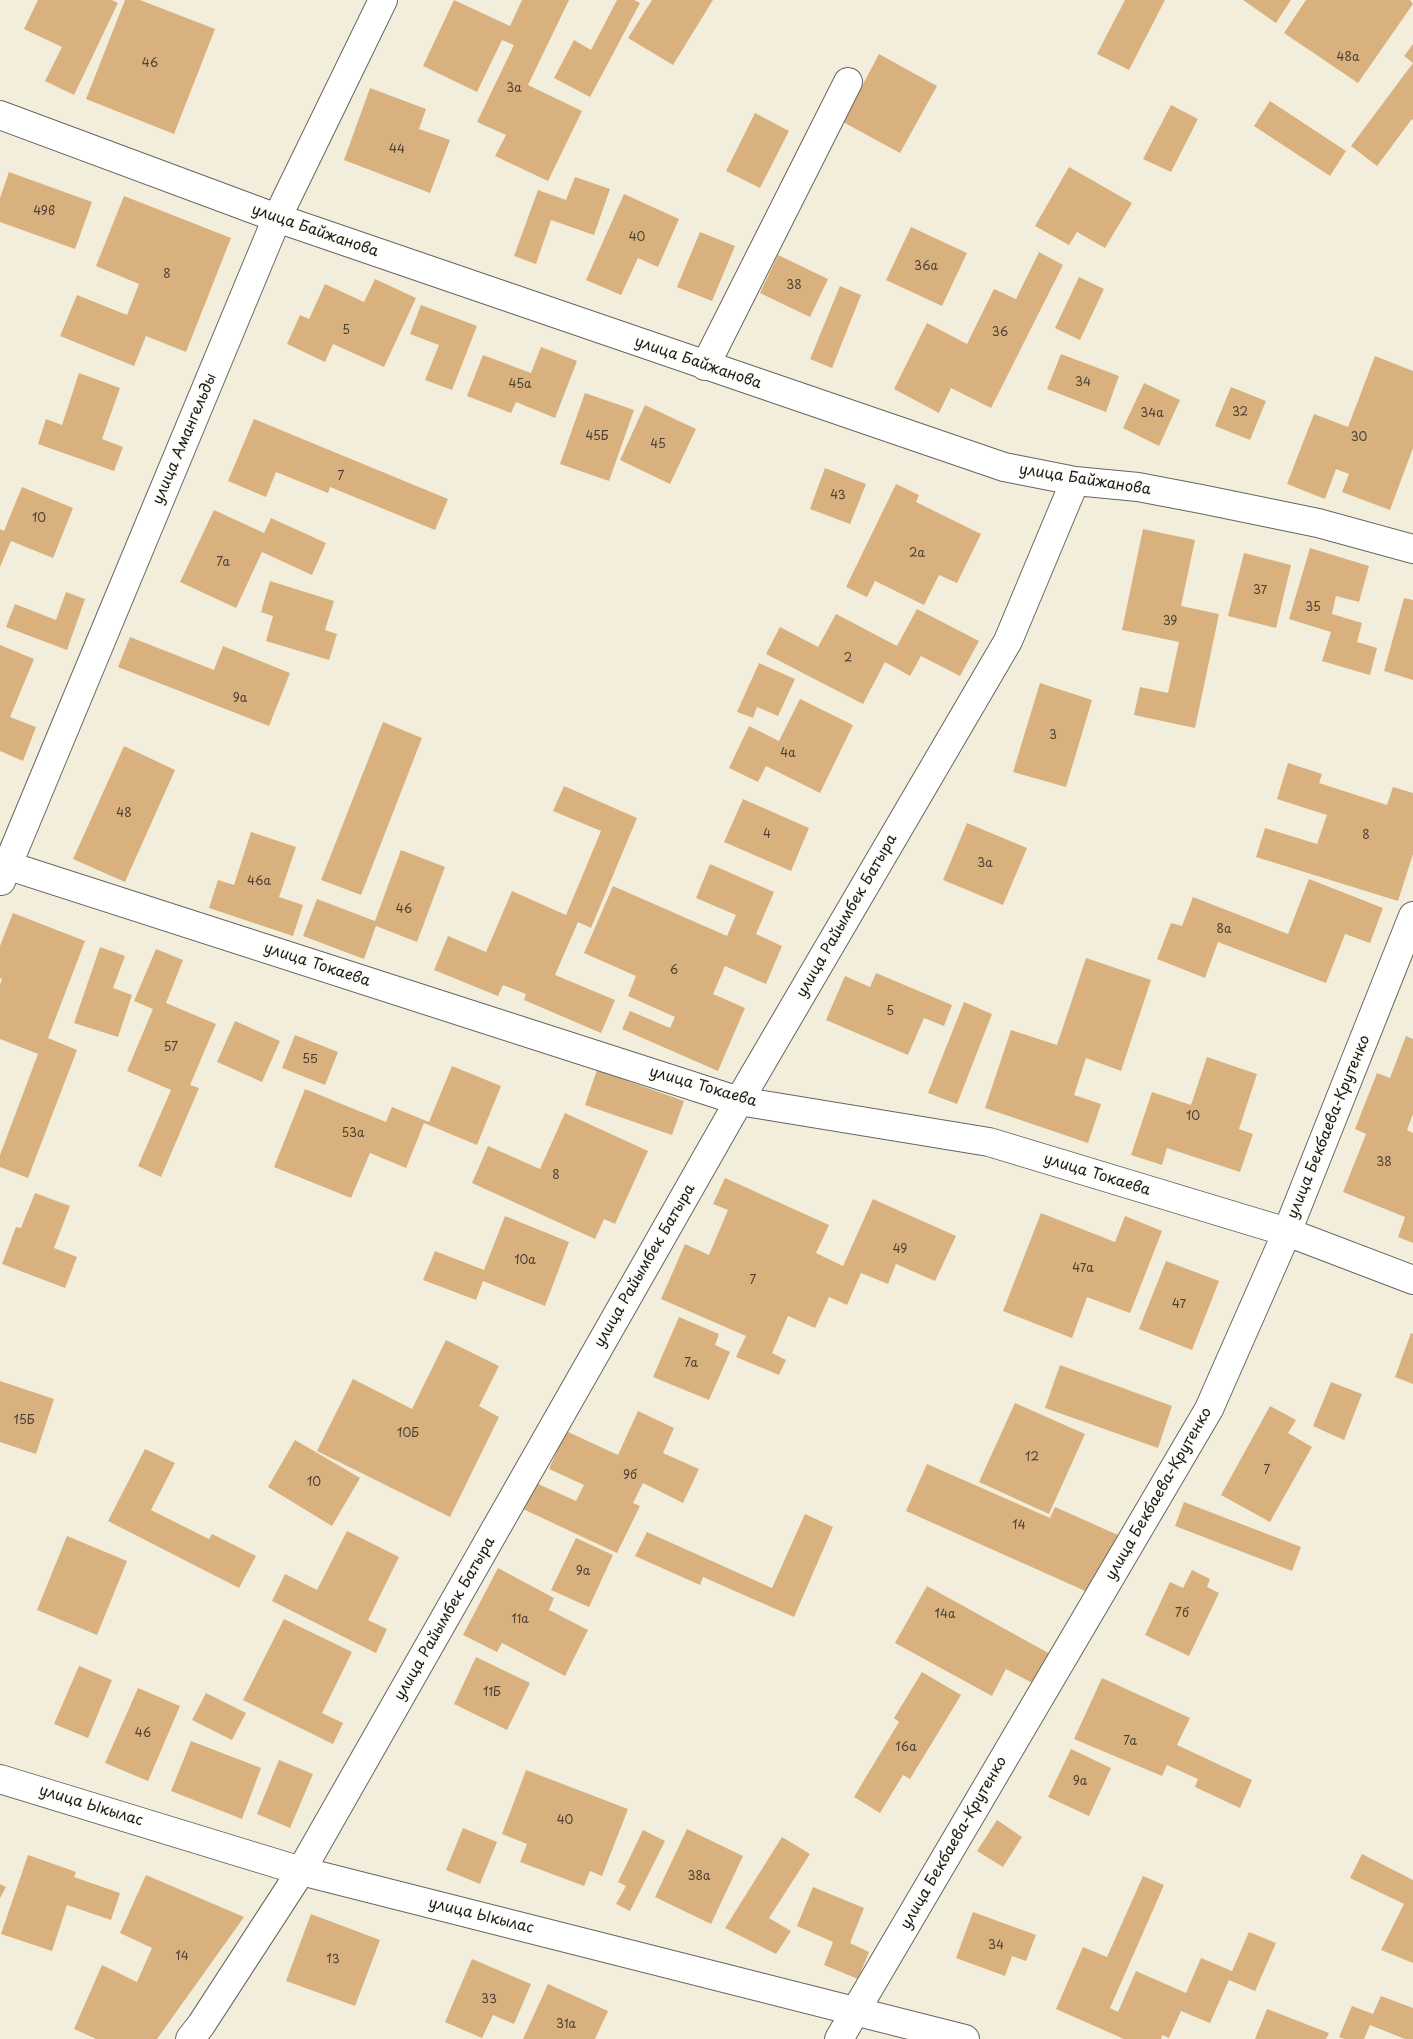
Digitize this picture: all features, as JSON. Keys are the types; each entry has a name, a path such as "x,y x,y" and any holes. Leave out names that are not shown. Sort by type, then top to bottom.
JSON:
{"street":[{"name":"улица Амангельды","path":"3,871 277,218 383,0"},
{"path":"705,366 848,82"},
{"name":"улица Байжанова","path":"0,115 277,218 1004,468 1075,481 1138,487 1201,499 1318,523 1413,549"},
{"name":"улица Райымбек Батыра","path":"190,2039 301,1871 739,1101 1008,641 1075,481"},
{"name":"улица Токаева","path":"3,871 739,1101 989,1142 1287,1232 1413,1280"},
{"name":"улица Бекбаева-Крутенко","path":"839,2039 1209,1409 1287,1232 1413,916"},
{"name":"улица Ыкылас","path":"0,1779 301,1871 965,2039"}],"building":[{"path":"38,0 112,0 118,3 74,95 45,81 62,47 24,29"},
{"path":"125,0 140,0 215,29 174,134 86,99"},
{"path":"454,0 510,26 522,0 569,0 528,85 582,111 548,181 495,156 506,135 477,122 514,45 502,40 477,92 423,66"},
{"path":"617,0 634,0 640,3 590,97 554,78 574,40 591,50"},
{"path":"652,0 713,0 673,65 628,38"},
{"path":"1125,0 1165,0 1129,70 1097,54"},
{"path":"1243,0 1291,0 1276,23"},
{"path":"1306,0 1410,0 1413,4 1358,83 1284,33"},
{"path":"1413,44 1413,63 1404,56"},
{"path":"879,54 937,86 900,153 843,122"},
{"path":"1413,63 1413,120 1377,166 1351,146"},
{"path":"370,88 426,109 419,129 450,140 430,193 344,160"},
{"path":"1270,101 1346,151 1330,176 1254,126"},
{"path":"1171,105 1198,119 1171,172 1143,159"},
{"path":"755,113 789,131 760,188 726,171"},
{"path":"1069,167 1132,203 1105,248 1077,232 1069,245 1035,226"},
{"path":"9,172 92,202 75,249 0,222 0,198"},
{"path":"575,177 610,189 594,235 551,220 536,264 514,256 538,190 566,200"},
{"path":"624,194 679,219 658,267 638,258 621,295 586,280"},
{"path":"124,196 231,238 186,352 146,336 134,366 60,336 77,295 127,315 139,284 96,266"},
{"path":"911,227 967,253 942,306 886,280"},
{"path":"700,232 735,246 712,301 677,287"},
{"path":"1039,252 1063,265 991,408 951,388 939,413 894,389 927,323 967,344 994,289 1016,299"},
{"path":"778,255 828,279 810,317 760,293"},
{"path":"1079,277 1104,289 1080,340 1055,328"},
{"path":"375,279 416,298 384,367 333,344 325,362 287,344 300,315 309,319 325,284 364,302"},
{"path":"840,286 861,295 832,368 810,359"},
{"path":"421,305 477,326 452,390 425,380 439,345 410,334"},
{"path":"541,347 577,361 555,418 516,402 511,413 467,396 483,355 531,373"},
{"path":"1061,354 1119,376 1106,412 1047,389"},
{"path":"1375,356 1413,371 1413,448 1390,510 1342,492 1349,474 1336,469 1325,499 1287,484 1314,414 1348,427"},
{"path":"79,373 120,388 102,439 123,447 114,471 38,444 46,419 62,425"},
{"path":"1144,383 1180,400 1159,446 1123,428"},
{"path":"1231,387 1266,401 1250,440 1215,426"},
{"path":"585,393 634,410 609,481 560,464"},
{"path":"645,405 696,429 670,484 620,460"},
{"path":"254,419 448,499 435,530 330,487 328,493 276,472 266,497 228,481"},
{"path":"825,468 866,484 850,524 810,509"},
{"path":"896,484 919,495 916,502 981,534 957,583 939,575 924,605 875,581 867,597 846,587"},
{"path":"22,487 73,508 53,558 11,541 0,567 0,529 4,531"},
{"path":"214,510 264,533 271,518 326,543 312,575 262,552 236,608 180,582"},
{"path":"1143,529 1195,540 1181,606 1219,614 1195,728 1134,715 1140,687 1168,693 1179,642 1122,630"},
{"path":"1310,548 1369,566 1359,602 1336,596 1332,614 1362,623 1357,642 1377,648 1370,675 1322,661 1331,632 1289,619"},
{"path":"1244,553 1291,565 1276,628 1228,616"},
{"path":"270,581 334,601 325,630 337,634 329,660 266,641 273,616 261,612"},
{"path":"66,592 85,599 67,650 6,627 15,604 56,620"},
{"path":"1404,598 1413,600 1413,680 1384,671"},
{"path":"917,609 979,641 960,676 921,656 910,676 885,662 863,704 766,654 780,627 818,647 836,614 897,646"},
{"path":"130,637 214,670 223,646 290,673 269,726 118,667"},
{"path":"0,645 34,659 10,717 36,727 23,761 0,751"},
{"path":"759,663 795,679 778,716 757,707 753,718 737,712"},
{"path":"1040,683 1092,700 1066,787 1013,772"},
{"path":"800,699 853,725 820,793 766,766 758,782 729,768 749,726 779,741"},
{"path":"383,722 422,738 361,895 321,880"},
{"path":"124,746 175,770 125,882 73,859"},
{"path":"1288,763 1322,774 1319,783 1387,805 1393,787 1413,793 1413,854 1398,901 1256,857 1265,828 1317,844 1327,815 1277,799"},
{"path":"564,786 637,818 591,928 578,922 555,975 615,1000 601,1033 524,1000 526,994 503,985 498,996 434,970 448,936 486,952 512,891 566,915 601,831 553,811"},
{"path":"743,799 809,828 791,871 724,842"},
{"path":"967,823 1027,848 1003,905 943,880"},
{"path":"251,832 296,847 279,897 303,905 293,936 209,908 218,880 234,885"},
{"path":"401,850 445,867 417,942 376,926 364,959 303,936 317,899 375,921"},
{"path":"710,864 774,892 756,934 782,946 766,984 725,966 713,994 745,1008 718,1071 622,1029 630,1011 670,1028 675,1017 628,996 636,976 584,953 613,886 727,936 736,915 696,898"},
{"path":"1309,879 1383,908 1370,943 1345,934 1326,983 1218,942 1205,978 1157,959 1171,923 1182,926 1193,897 1288,934"},
{"path":"13,913 85,941 48,1038 77,1050 28,1178 0,1167 0,1155 38,1054 0,1039 0,985 2,979 0,978 0,946"},
{"path":"100,947 125,956 113,988 132,995 118,1037 74,1023"},
{"path":"156,949 183,960 166,1003 216,1024 190,1085 199,1088 161,1177 138,1166 171,1090 127,1071 153,1009 134,1001"},
{"path":"1086,958 1151,980 1121,1071 1086,1058 1074,1095 1101,1104 1088,1143 985,1108 1011,1030 1057,1045"},
{"path":"876,973 952,1005 944,1026 924,1018 908,1055 826,1020 845,976 870,987"},
{"path":"964,1002 992,1014 957,1104 928,1093"},
{"path":"235,1021 280,1041 262,1082 217,1062"},
{"path":"295,1035 338,1052 325,1085 282,1068"},
{"path":"1406,1036 1413,1039 1413,1114 1407,1130 1413,1133 1413,1243 1398,1237 1405,1217 1343,1192 1366,1134 1355,1129 1377,1073 1390,1078"},
{"path":"1207,1057 1257,1074 1239,1129 1253,1134 1240,1172 1167,1148 1162,1165 1131,1155 1152,1092 1191,1105"},
{"path":"452,1066 501,1086 477,1145 424,1123 406,1168 370,1153 351,1198 274,1167 305,1089 386,1122 392,1107 429,1122"},
{"path":"597,1070 684,1101 672,1135 585,1105"},
{"path":"565,1113 648,1151 615,1224 604,1219 595,1239 472,1183 488,1146 540,1169"},
{"path":"725,1178 829,1225 816,1253 843,1266 873,1199 956,1236 935,1281 896,1264 888,1284 861,1273 847,1305 829,1297 815,1328 788,1316 772,1353 786,1360 779,1375 736,1357 746,1336 661,1299 685,1244 709,1255 728,1210 713,1204"},
{"path":"35,1193 70,1206 54,1248 77,1257 65,1288 2,1264 16,1227 21,1228"},
{"path":"1041,1213 1115,1242 1125,1216 1162,1231 1130,1313 1087,1297 1072,1338 1003,1311"},
{"path":"505,1216 569,1242 545,1306 483,1281 476,1300 423,1280 435,1251 484,1270"},
{"path":"1166,1261 1219,1281 1192,1350 1139,1329"},
{"path":"679,1317 719,1334 715,1345 730,1352 709,1400 653,1377"},
{"path":"1411,1333 1413,1334 1413,1384 1395,1377"},
{"path":"446,1340 499,1366 479,1406 499,1417 450,1517 317,1451 353,1379 412,1409"},
{"path":"1060,1365 1172,1406 1158,1448 1045,1408"},
{"path":"0,1381 54,1399 36,1454 0,1442"},
{"path":"1331,1382 1362,1394 1344,1440 1313,1426"},
{"path":"1015,1403 1085,1434 1049,1514 979,1482"},
{"path":"1270,1406 1296,1420 1288,1433 1312,1447 1270,1522 1221,1495"},
{"path":"638,1411 674,1428 663,1453 699,1469 683,1503 643,1483 633,1503 640,1506 617,1553 523,1509 536,1483 576,1501 584,1485 549,1469 566,1431 618,1455"},
{"path":"295,1440 360,1478 332,1526 268,1487"},
{"path":"145,1449 175,1463 151,1510 209,1539 212,1534 256,1556 239,1588 108,1521"},
{"path":"927,1464 1050,1518 1055,1507 1118,1535 1092,1594 906,1511"},
{"path":"1184,1502 1301,1547 1292,1571 1175,1526"},
{"path":"805,1514 833,1527 794,1617 703,1577 700,1585 635,1556 647,1532 772,1588"},
{"path":"347,1531 399,1557 368,1620 387,1629 376,1653 272,1601 285,1574 317,1590"},
{"path":"67,1536 127,1561 97,1635 37,1610"},
{"path":"576,1538 613,1555 589,1607 551,1590"},
{"path":"498,1568 554,1598 549,1610 588,1630 565,1676 502,1643 497,1652 463,1635"},
{"path":"1192,1570 1210,1579 1207,1587 1219,1593 1189,1656 1145,1635 1170,1582 1183,1588"},
{"path":"927,1586 1052,1655 1036,1685 1006,1669 992,1696 895,1643"},
{"path":"284,1619 352,1652 322,1713 343,1723 333,1744 243,1700"},
{"path":"476,1657 530,1683 507,1730 454,1704"},
{"path":"79,1666 112,1680 88,1738 54,1724"},
{"path":"922,1672 961,1695 910,1779 903,1775 880,1813 854,1797 899,1722 894,1718"},
{"path":"1102,1678 1190,1718 1177,1745 1252,1780 1240,1808 1195,1787 1198,1779 1167,1765 1162,1776 1074,1739"},
{"path":"138,1688 180,1706 148,1781 105,1763"},
{"path":"206,1693 246,1713 232,1740 192,1720"},
{"path":"191,1741 261,1768 242,1819 171,1791"},
{"path":"1071,1749 1111,1768 1089,1816 1048,1797"},
{"path":"279,1760 313,1774 290,1828 257,1814"},
{"path":"526,1770 628,1809 602,1876 590,1871 584,1886 520,1862 527,1844 502,1834"},
{"path":"997,1820 1022,1837 1003,1867 977,1851"},
{"path":"463,1828 497,1842 480,1884 446,1870"},
{"path":"687,1829 743,1856 711,1924 655,1897"},
{"path":"643,1830 665,1841 630,1911 616,1904 626,1886 618,1882"},
{"path":"782,1837 810,1854 769,1918 791,1931 776,1954 725,1928"},
{"path":"1362,1854 1413,1880 1413,1963 1381,1950 1404,1904 1350,1878"},
{"path":"28,1855 76,1872 74,1877 120,1893 111,1920 67,1905 52,1951 1,1934"},
{"path":"146,1875 244,1917 157,2039 96,2039 74,2029 102,1965 137,1982 152,1948 120,1933"},
{"path":"1143,1876 1164,1885 1110,2008 1118,2012 1136,1971 1186,1993 1201,1958 1232,1971 1249,1932 1276,1943 1255,1991 1229,1980 1210,2023 1181,2011 1169,2038 1162,2035 1161,2039 1124,2039 1056,2009 1083,1947 1107,1957"},
{"path":"0,1884 6,1887 0,1898"},
{"path":"813,1887 864,1908 850,1943 869,1952 858,1979 824,1965 833,1942 797,1926"},
{"path":"973,1912 1036,1935 1026,1961 1012,1956 1005,1976 956,1958"},
{"path":"311,1914 380,1940 355,2006 286,1981"},
{"path":"472,1959 531,1984 514,2024 493,2015 482,2038 445,2022"},
{"path":"548,1984 608,2011 595,2039 523,2039"},
{"path":"1381,1996 1413,2008 1413,2039 1405,2039 1370,2025 1364,2039 1345,2039 1339,2037 1352,2006 1373,2014"},
{"path":"1267,2009 1329,2033 1326,2039 1255,2039"}]}
